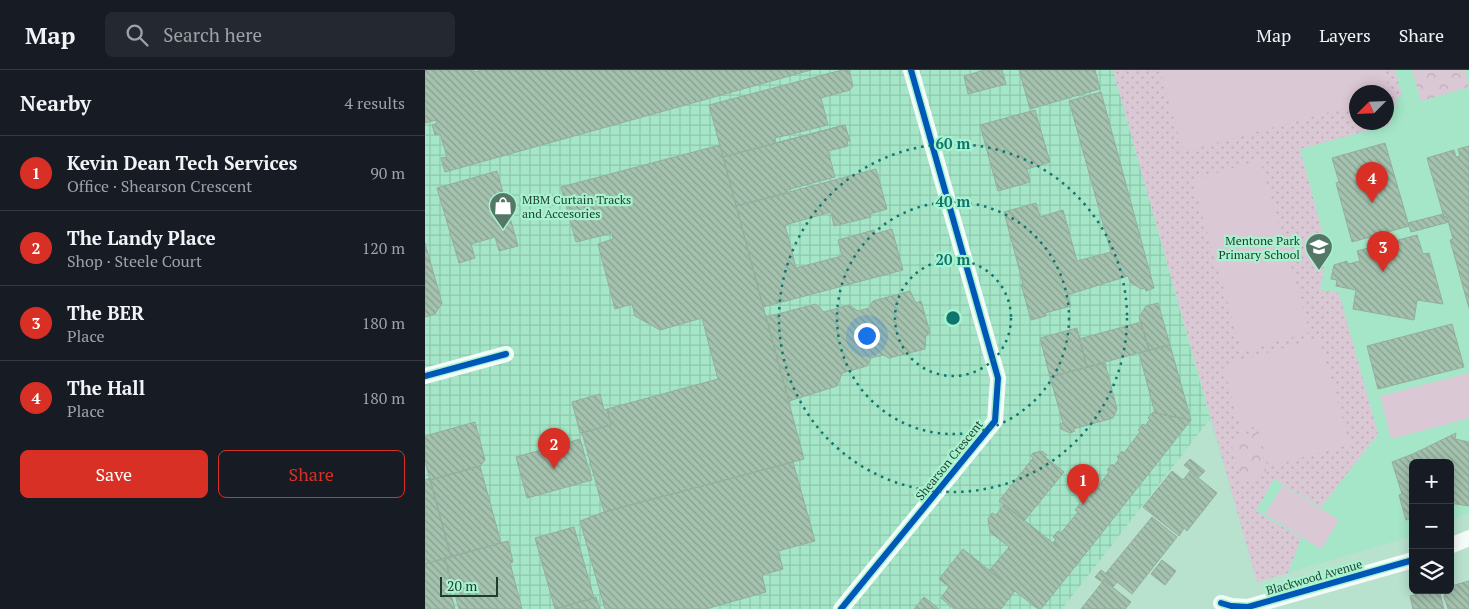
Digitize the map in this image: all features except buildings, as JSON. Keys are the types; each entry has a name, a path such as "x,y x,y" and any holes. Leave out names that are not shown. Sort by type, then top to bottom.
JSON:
{"street":[{"name":"Shearson Crescent","path":"841,609 995,421 997,378 911,70"},
{"path":"425,376 506,354"},
{"path":"1454,544 1469,538"},
{"name":"Blackwood Avenue","path":"1221,603 1231,606 1248,607 1409,561"}],"shaded area":[{"path":"425,70 1113,70 1210,419 1062,609 425,609"},
{"name":"Mentone Park Primary School","path":"1113,70 1469,70 1469,513 1454,519 1454,459 1409,459 1409,537 1257,582"}],"green space":[{"path":"1113,70 1395,70 1402,96 1395,98 1397,105 1394,106 1394,85 1349,85 1349,130 1369,130 1300,149 1327,250 1320,290 1339,293 1378,434 1321,507 1274,479 1256,511 1301,538 1288,573 1257,582"},
{"path":"1160,70 1384,70 1388,85 1349,85 1349,107 1183,152"},
{"path":"1412,70 1465,70 1469,87 1421,101"},
{"path":"1260,160 1310,332 1242,352 1192,180"},
{"path":"1319,338 1350,444 1269,467 1257,426 1241,430 1223,365"},
{"path":"1469,373 1469,418 1391,439 1380,396"},
{"path":"1256,432 1267,472 1243,484 1230,440"},
{"path":"1283,485 1339,520 1321,549 1265,514"}],"cycle path":[{"path":"841,609 995,421 998,378 911,70"},
{"path":"425,376 506,354"},
{"path":"1221,603 1231,606 1248,607 1409,561"}],"place":[{"name":"The Hall","path":"1372,203"},
{"name":"MBM Curtain Tracks and Accesories","path":"503,230"},
{"name":"Mentone Park Primary School","path":"1319,271"},
{"name":"The BER","path":"1383,272"},
{"name":"The Landy Place","path":"554,469"},
{"name":"Kevin Dean Tech Services","path":"1083,505"}]}
